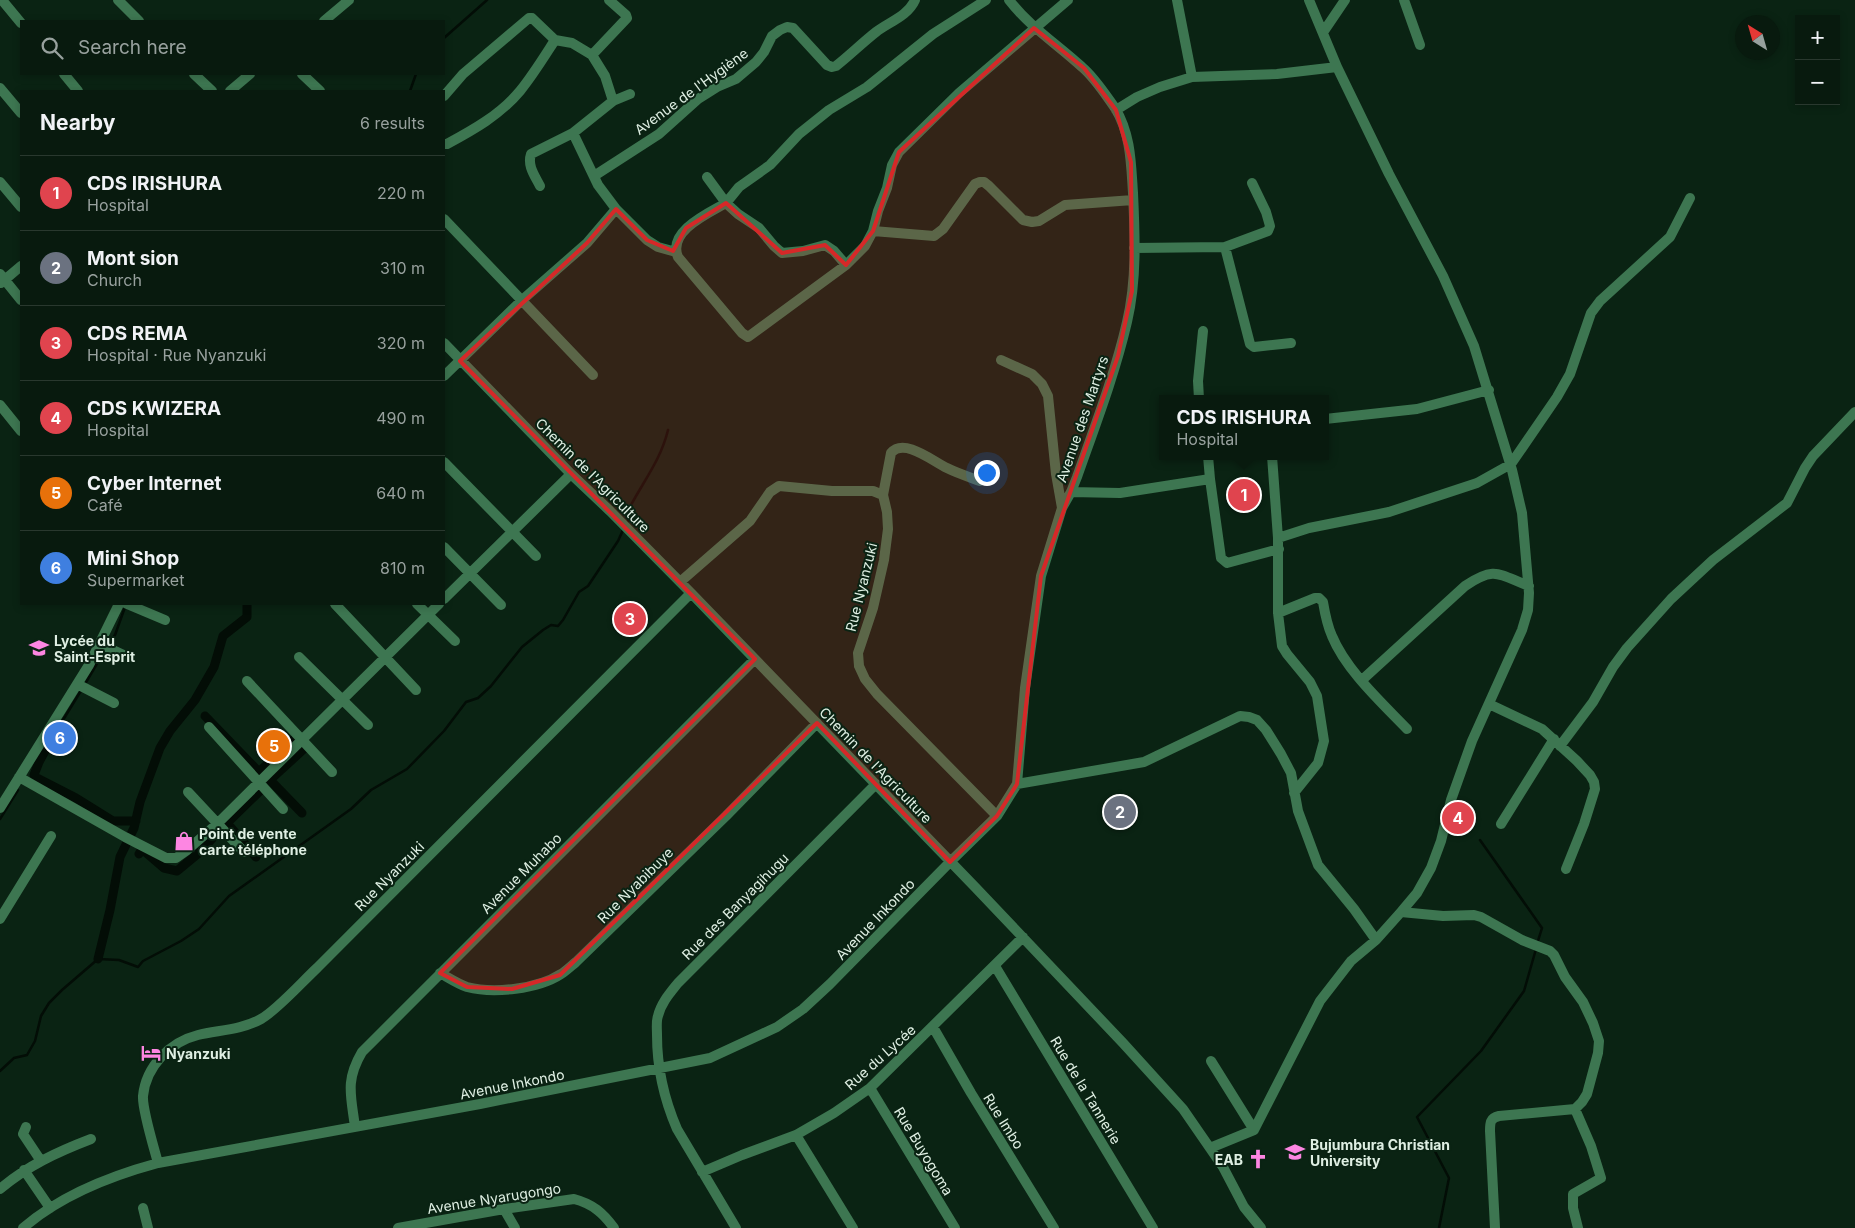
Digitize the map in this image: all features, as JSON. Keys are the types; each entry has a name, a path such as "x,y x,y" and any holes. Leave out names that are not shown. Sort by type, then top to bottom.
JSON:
{"street":[{"path":"2,0 20,22"},
{"path":"118,0 139,20"},
{"path":"325,20 349,0"},
{"path":"592,55 627,18 626,14 610,0"},
{"name":"Avenue de l'Hygiène","path":"594,176 659,134 698,99 736,78 756,62 764,52 772,36 787,26 793,28 827,65 832,67 836,66 876,32 905,13 915,0"},
{"path":"986,0 933,34 868,86 829,110 799,134 770,165 739,187 726,202 686,228 680,235 676,244 678,257 742,333 748,337 846,265 865,246 873,230 887,188 892,165 899,152 959,93 1068,0"},
{"name":"Avenue des Martyrs","path":"950,862 997,816 1017,784 1026,679 1039,584 1053,533 1062,508 1072,492 1118,356 1128,321 1132,290 1134,248 1133,200 1129,145 1123,126 1116,110 1084,68 1034,28 1009,0"},
{"path":"1177,0 1192,77"},
{"path":"1210,1148 1254,1130 1320,1001 1351,961 1376,940 1417,893 1431,868 1441,841 1452,800 1472,741 1522,630 1528,610 1529,586 1522,513 1511,464 1474,346 1457,304 1389,174 1338,67 1309,0"},
{"path":"1324,31 1345,0"},
{"path":"1404,0 1420,45"},
{"path":"445,95 463,74 529,18 534,19 555,40 572,43 592,55 605,76 613,101"},
{"path":"445,144 481,125 505,106 530,78 555,40"},
{"path":"1116,110 1144,94 1192,77 1277,74 1338,67"},
{"path":"65,75 77,90"},
{"path":"195,75 211,90"},
{"path":"231,90 249,75"},
{"path":"303,75 319,90"},
{"path":"0,88 20,112"},
{"path":"540,186 530,166 531,154 573,133 613,101 630,94"},
{"path":"573,133 598,185 616,209 647,240 676,252"},
{"path":"707,177 726,202 738,214 759,228 782,253 797,252 825,245 834,251 846,265"},
{"path":"0,182 20,206"},
{"path":"873,230 934,236 943,229 975,184 980,182 984,182 989,186 1024,220 1032,222 1038,221 1065,205 1133,200"},
{"path":"1134,248 1225,247 1268,231 1270,226 1266,212 1252,183"},
{"path":"1278,538 1309,528 1389,512 1477,484 1511,464 1557,397 1570,374 1591,313 1600,301 1670,237 1690,198"},
{"path":"445,375 521,301 586,242 616,209"},
{"path":"445,220 593,375"},
{"path":"1225,247 1250,344 1254,346 1291,343"},
{"path":"20,267 2,279 20,299"},
{"path":"1199,395 1198,381 1203,331"},
{"name":"Chemin de l'Agriculture","path":"445,344 571,474 690,592 876,784 1023,937 1183,1109 1223,1167 1244,1207 1262,1228"},
{"path":"1001,360 1032,374 1042,384 1048,396 1056,474 1062,508"},
{"path":"1329,419 1417,409 1489,390"},
{"path":"0,405 20,430"},
{"path":"1501,824 1557,742 1593,702 1626,648 1671,599 1714,560 1787,502 1813,456 1855,412"},
{"path":"680,582 750,521 770,492 779,486 832,491 873,491 883,495 891,453 894,449 900,448 924,454 948,469 980,481"},
{"path":"1208,460 1221,558 1224,562 1227,563 1279,549"},
{"path":"1272,460 1279,549 1278,613 1282,646 1310,682 1317,696 1324,742 1318,763 1294,793"},
{"path":"445,463 536,556"},
{"path":"445,598 571,474"},
{"path":"1072,492 1120,493 1210,479"},
{"name":"Rue Nyanzuki","path":"883,495 888,528 884,560 873,608 858,653 859,666 878,694 997,816"},
{"path":"445,548 501,605"},
{"path":"1362,680 1465,586 1481,575 1489,572 1497,573 1529,586"},
{"name":"Rue Nyanzuki","path":"158,1163 143,1097 155,1062 168,1049 182,1041 196,1036 242,1027 262,1019 278,1005 690,592"},
{"path":"1278,613 1319,598 1323,602 1327,621 1336,643 1362,680 1407,728"},
{"path":"0,808 77,684 100,644 119,605"},
{"path":"129,605 165,620"},
{"path":"336,605 416,690"},
{"path":"418,605 455,641"},
{"path":"19,777 125,837 166,858 176,858 186,852 217,824 438,605"},
{"path":"100,644 130,658"},
{"path":"299,656 368,725"},
{"name":"Avenue Muhabo","path":"355,1127 349,1085 353,1068 362,1052 755,659"},
{"path":"247,681 332,772"},
{"path":"77,684 114,704"},
{"path":"1489,704 1542,729 1590,775 1595,788 1584,824 1566,870"},
{"path":"1017,784 1144,762 1240,716 1257,720 1266,730 1292,773 1294,793 1303,830 1318,865 1354,909 1376,940"},
{"name":"Rue Nyabibuye","path":"440,973 467,986 491,991 512,990 539,984 560,975 576,962 726,816 816,724"},
{"path":"209,727 283,809"},
{"name":"Rue des Banyagihugu","path":"736,1228 677,1129 671,1114 663,1091 657,1017 673,989 876,784"},
{"path":"188,792 244,852"},
{"path":"0,919 51,836"},
{"name":"Avenue Inkondo","path":"23,1228 50,1208 92,1185 122,1173 158,1163 710,1058 746,1043 803,1009 950,862"},
{"path":"1401,912 1443,916 1474,915 1522,940 1550,951 1565,977 1583,1002 1599,1041 1587,1094 1575,1109 1499,1116 1490,1122 1495,1228"},
{"name":"Rue du Lycée","path":"702,1172 742,1155 796,1136 834,1114 870,1088 1023,937"},
{"name":"Rue de la Tannerie","path":"995,966 1152,1228"},
{"name":"Rue Imbo","path":"933,1027 1054,1228"},
{"path":"1211,1061 1254,1130"},
{"name":"Rue Buyogoma","path":"870,1088 955,1228"},
{"path":"1575,1109 1591,1146 1601,1178 1573,1194 1573,1208 1578,1228"},
{"path":"26,1127 23,1134 25,1139 41,1161"},
{"path":"796,1136 853,1228"},
{"path":"0,1189 24,1170 91,1139"},
{"path":"24,1170 50,1208"},
{"name":"Avenue Nyarugongo","path":"398,1228 414,1227 504,1209 574,1200 598,1209 614,1228"},
{"path":"143,1208 148,1228"},
{"path":"504,1209 515,1228"}],"highlighted area":[{"path":"1034,28 1084,68 1116,110 1131,162 1132,291 1118,356 1041,576 1017,784 997,816 950,862 817,723 560,975 512,989 467,987 440,973 755,659 460,361 587,243 616,209 647,240 673,251 686,228 726,203 782,253 825,245 846,265 873,231 899,152"}],"waterway":[{"path":"445,37 487,0"},
{"path":"410,90 416,75"},
{"path":"627,523 631,513 631,505 657,460 668,430"},
{"path":"0,1071 14,1058 27,1055 35,1041 41,1016 49,1003 98,959 119,960 138,967 143,961 181,941 199,929 229,896 351,809 371,790 407,769 444,731 466,702 478,698 491,686 522,647 551,625 558,626 579,592 588,586 618,541 623,530"},
{"path":"98,959 120,857 134,828 140,802 160,748 170,731 195,700 214,667 223,636 247,617 247,605"},
{"path":"108,646 115,635 125,607"},
{"path":"85,684 105,650"},
{"path":"52,738 82,689"},
{"path":"205,716 259,772 294,739"},
{"path":"52,738 39,762 35,777 76,798 113,821 136,821"},
{"path":"302,813 270,780 306,747"},
{"path":"256,857 227,823 262,789"},
{"path":"0,819 18,790"},
{"path":"139,854 142,849 164,868 177,871 200,852 219,831"},
{"path":"1480,840 1542,928 1537,944"},
{"path":"1439,1228 1449,1178 1417,1117 1481,1051 1524,991 1536,949"}],"place":[{"name":"CDS IRISHURA","path":"1244,495"},
{"name":"CDS REMA","path":"630,619"},
{"name":"Lycée du Saint-Esprit","path":"39,648"},
{"name":"Mini Shop","path":"60,738"},
{"name":"Cyber Internet","path":"274,746"},
{"name":"Mont sion","path":"1120,812"},
{"name":"CDS KWIZERA","path":"1458,818"},
{"name":"Point de vente carte téléphone","path":"184,841"},
{"name":"Nyanzuki","path":"151,1053"},
{"name":"Bujumbura Christian University","path":"1295,1152"},
{"name":"EAB","path":"1258,1159"}]}
